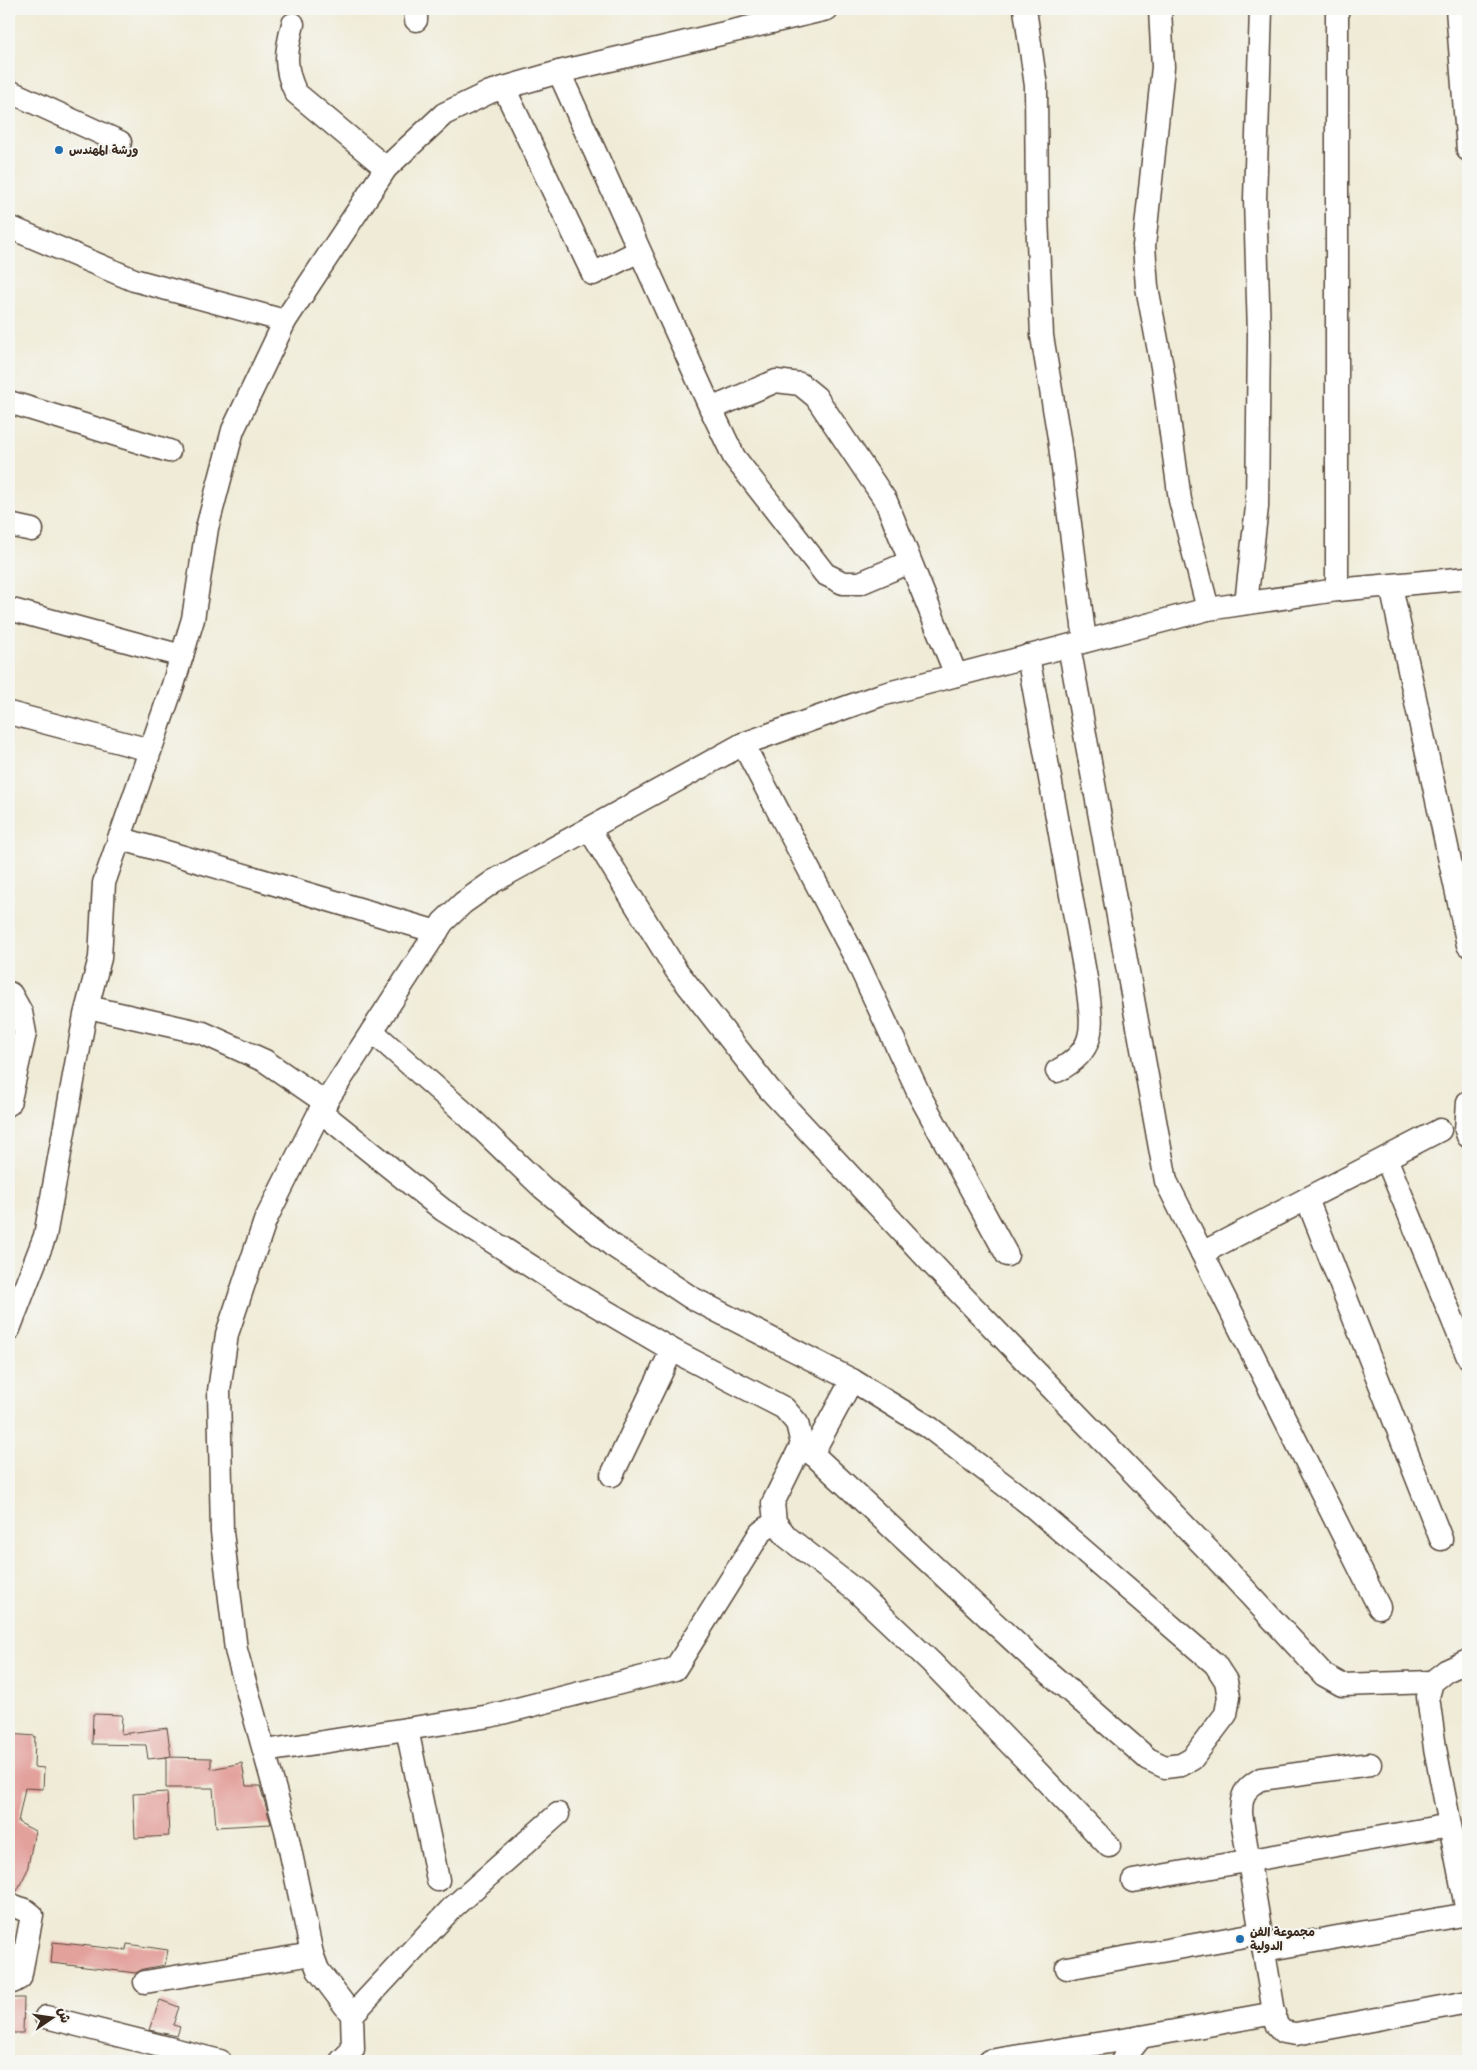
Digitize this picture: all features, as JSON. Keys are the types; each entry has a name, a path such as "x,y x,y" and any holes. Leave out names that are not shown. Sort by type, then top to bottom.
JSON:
{"street":[{"path":"9,1329 45,1236 88,1007 100,958 104,883 193,619 207,528 233,430 285,321 386,168 444,114 490,92 558,72 827,9"},
{"path":"1025,9 1036,86 1042,336 1059,438 1077,644 1166,1181 1379,1607"},
{"path":"1160,9 1163,67 1144,246 1147,287 1162,367 1180,500 1208,609"},
{"path":"1246,603 1257,507 1259,334 1255,199 1261,9"},
{"path":"1336,9 1337,590"},
{"path":"1457,9 1468,150"},
{"path":"293,24 286,52 288,79 296,93 386,168"},
{"path":"558,72 710,409 734,456 825,574 843,583 860,583 910,562"},
{"path":"504,88 593,274 639,251"},
{"path":"9,91 120,142"},
{"path":"9,228 134,280 285,321"},
{"path":"710,409 776,381 800,384 816,397 886,501 956,675"},
{"path":"9,402 169,451"},
{"path":"9,524 32,530"},
{"path":"341,2061 354,2049 352,2015 318,1970 312,1954 286,1830 236,1650 222,1532 219,1391 227,1334 265,1221 323,1107 443,922 463,903 494,881 743,744 882,695 1208,609 1337,590 1468,578"},
{"path":"1391,586 1468,945"},
{"path":"9,609 182,656"},
{"path":"1028,656 1087,984 1091,1019 1088,1044 1074,1062 1058,1071"},
{"path":"9,712 150,750"},
{"path":"743,744 857,961 920,1096 1007,1255"},
{"path":"589,829 676,970 769,1090 952,1285 1213,1555 1324,1675 1342,1685 1432,1682 1446,1671 1468,1661"},
{"path":"119,838 437,932"},
{"path":"9,993 21,1012 25,1033 9,1104"},
{"path":"88,1007 203,1034 265,1061 323,1107 443,1210 551,1279 672,1350 784,1408 797,1423 807,1449 1032,1658 1148,1759 1165,1767 1181,1765 1192,1759 1226,1714 1229,1697 1226,1681 1215,1664 1032,1506 930,1428 852,1380 690,1297 612,1245 543,1188 468,1116 372,1032"},
{"path":"1468,1102 1466,1130 1468,1136"},
{"path":"1202,1253 1440,1130"},
{"path":"1386,1158 1468,1357"},
{"path":"1307,1199 1441,1539"},
{"path":"612,1475 672,1350"},
{"path":"852,1380 772,1503 775,1522 787,1537 855,1590 931,1662 1109,1846"},
{"path":"264,1751 490,1716 676,1669 760,1534 775,1522"},
{"path":"1067,1968 1468,1915 1435,1748 1428,1697 1432,1682"},
{"path":"407,1729 438,1880"},
{"path":"1370,1764 1262,1779 1249,1786 1241,1799 1241,1814 1276,2024 1284,2032 1296,2034 1468,2002"},
{"path":"352,2015 451,1909 558,1814"},
{"path":"1133,1882 1450,1824"},
{"path":"9,1904 28,1911 32,1915 20,1978 9,1982"},
{"path":"145,1982 312,1954"},
{"path":"989,2061 1141,2037 1274,2013"},
{"path":"46,2018 220,2061"},
{"path":"1122,2061 1141,2037"}],"building":[{"path":"93,1714 122,1715 121,1734 167,1728 171,1756 148,1759 146,1745 92,1744"},
{"path":"9,1734 35,1736 34,1767 44,1768 43,1789 25,1788 18,1822 35,1831 27,1871 16,1893 9,1891"},
{"path":"166,1757 211,1758 211,1769 242,1763 246,1786 260,1786 271,1824 216,1827 213,1788 166,1788"},
{"path":"167,1792 169,1836 135,1838 133,1794"},
{"path":"53,1942 126,1950 127,1944 168,1950 165,1965 143,1969 136,1973 51,1963"},
{"path":"9,1998 24,1998 23,2033 9,2033"},
{"path":"160,2000 179,2007 173,2025 180,2027 177,2036 149,2030"}],"place":[{"name":"ورشة المهندس","path":"59,150"},
{"name":"مجموعة الفن الدولية","path":"1240,1939"}]}
